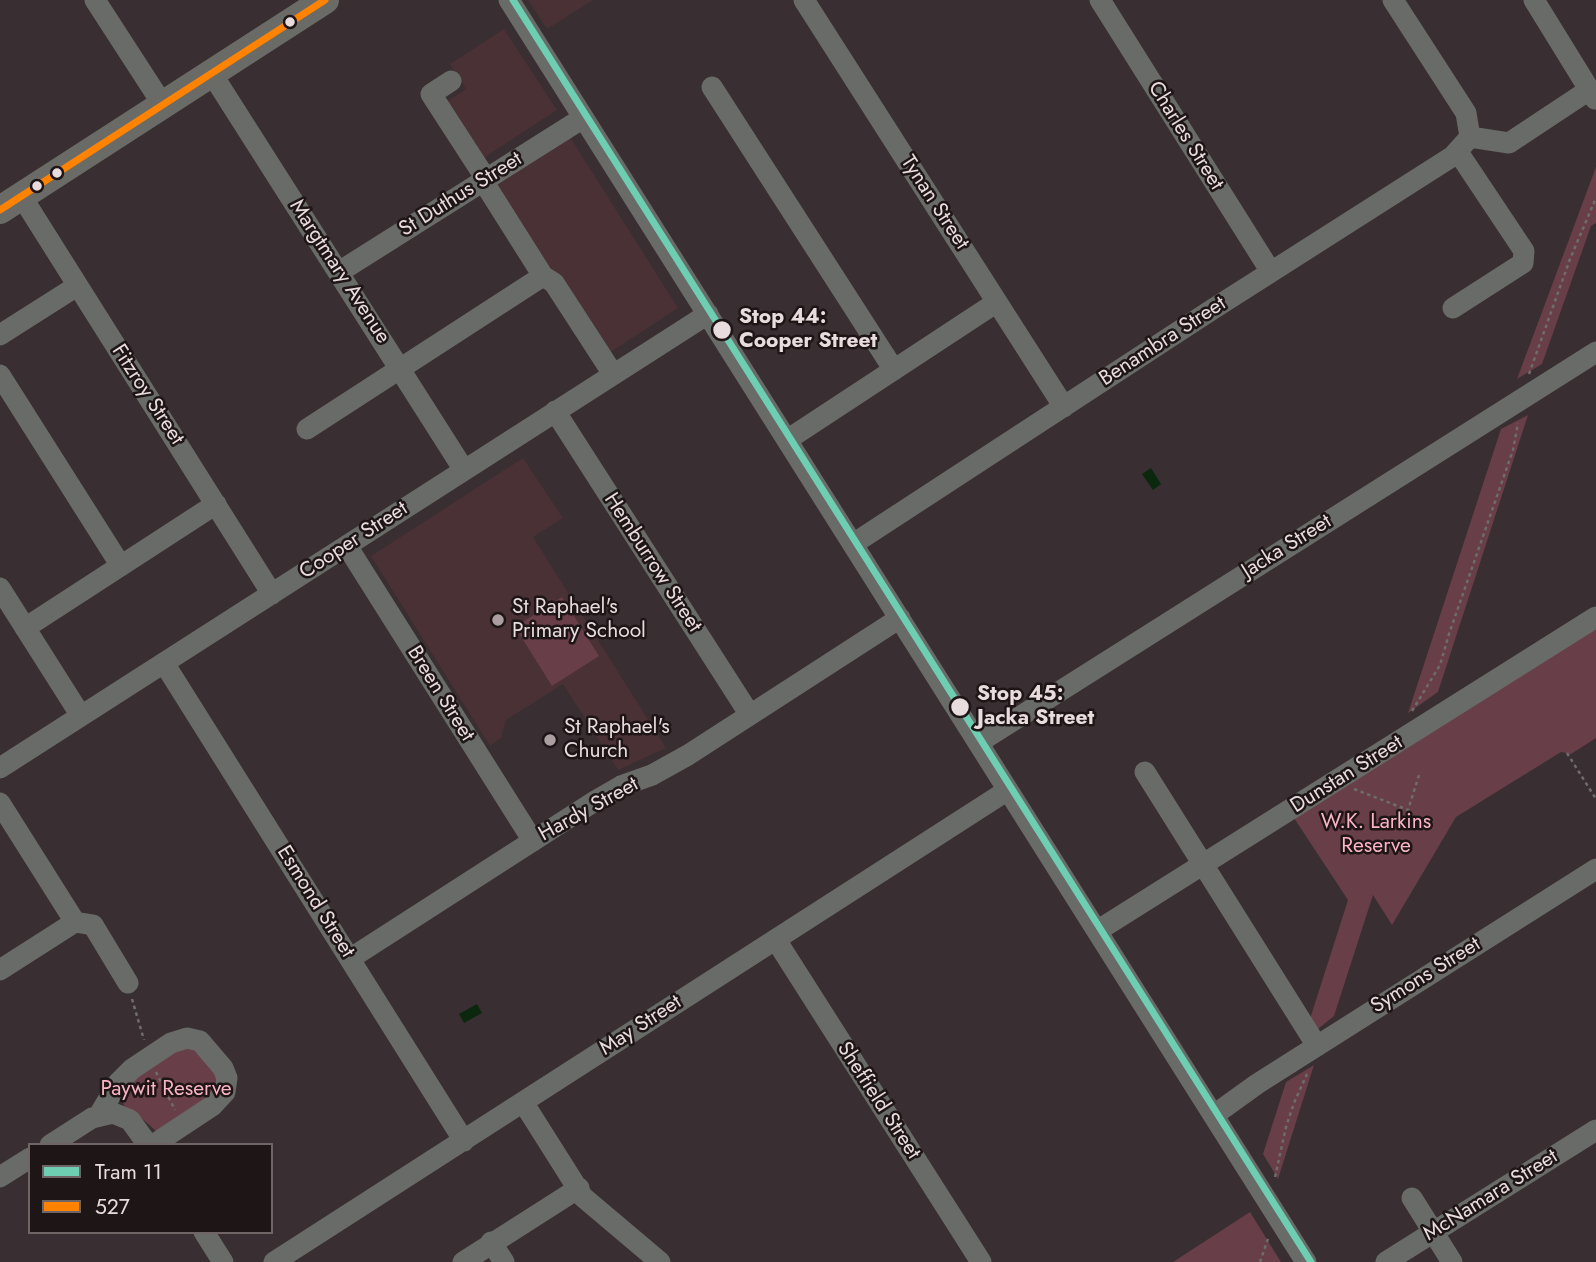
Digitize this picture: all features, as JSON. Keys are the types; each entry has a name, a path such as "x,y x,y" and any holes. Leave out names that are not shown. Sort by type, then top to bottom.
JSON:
{"main road":[{"path":"11,204 325,0"}],"street":[{"path":"96,0 163,105"},
{"path":"509,0 1306,1262"},
{"name":"Tynan Street","path":"804,0 1065,407"},
{"name":"Charles Street","path":"1100,0 1271,272"},
{"path":"1393,0 1466,113 1464,144 1524,251 1523,263 1453,308"},
{"path":"1464,144 1509,143 1592,96 1534,0"},
{"name":"Margtmary Avenue","path":"212,74 464,470"},
{"path":"451,81 431,94 543,275 554,283 613,374"},
{"path":"712,87 894,370"},
{"name":"St Duthus Street","path":"339,272 583,118"},
{"name":"Benambra Street","path":"853,544 1464,144"},
{"name":"Fitzroy Street","path":"11,204 77,286 272,594"},
{"path":"307,429 543,275"},
{"path":"0,335 77,286"},
{"path":"787,440 997,302"},
{"name":"Cooper Street","path":"0,768 708,314"},
{"name":"Jacka Street","path":"978,743 1596,352"},
{"path":"0,375 121,566"},
{"name":"Hemburrow Street","path":"555,411 750,715"},
{"path":"14,624 121,566 216,504"},
{"name":"Breen Street","path":"347,546 533,841"},
{"path":"0,589 14,624 81,716"},
{"name":"Dunstan Street","path":"1097,931 1596,617"},
{"name":"Hardy Street","path":"351,958 595,801 621,786 652,775 900,618"},
{"name":"Esmond Street","path":"164,663 464,1141"},
{"path":"1145,772 1317,1046"},
{"name":"May Street","path":"274,1262 1008,790"},
{"path":"0,803 75,922"},
{"name":"Symons Street","path":"1212,1112 1227,1097 1257,1084 1596,869"},
{"path":"0,970 75,922 93,925 128,983"},
{"name":"Sheffield Street","path":"776,940 981,1262"},
{"path":"99,1115 118,1083 148,1057 171,1043 194,1039 206,1045 223,1068 226,1085 221,1097 154,1143"},
{"path":"523,1102 583,1197 660,1262"},
{"path":"53,1143 99,1115 113,1113 135,1125 149,1143"},
{"name":"McNamara Street","path":"1386,1262 1596,1130"},
{"path":"0,1177 28,1159"},
{"path":"463,1262 579,1188"},
{"path":"1412,1198 1452,1262"},
{"path":"205,1234 223,1262"},
{"path":"491,1242 504,1262"}],"path":[{"path":"1529,377 1570,259 1596,198"},
{"path":"1411,714 1440,665 1513,450 1518,420"},
{"path":"1567,753 1596,799"},
{"path":"1351,788 1408,810 1420,772"},
{"path":"128,983 148,1057 183,1125"},
{"path":"1275,1177 1286,1127 1308,1071"},
{"path":"1260,1262 1269,1236"}],"shaded area":[{"path":"528,0 593,0 547,29"},
{"path":"504,29 557,110 482,159 445,103 466,89 450,64"},
{"path":"570,137 678,308 606,355 487,191"},
{"name":"St Raphael's Primary School","path":"523,458 563,518 533,537 666,748 618,770 563,684 506,720 501,738 490,746 371,556"},
{"path":"1151,468 1161,484 1153,490 1142,474"},
{"path":"477,1004 482,1013 464,1023 459,1014"}],"green space":[{"path":"1596,167 1596,223 1591,226 1542,364 1517,379"},
{"path":"1528,415 1438,692 1408,713 1501,429"},
{"path":"562,597 599,656 552,686 515,627"},
{"name":"W.K. Larkins Reserve","path":"1596,625 1596,738 1571,754 1561,752 1456,817 1392,925 1373,895 1334,1016 1313,1033 1308,1025 1348,900 1292,815"},
{"name":"Paywit Reserve","path":"192,1047 218,1071 215,1095 156,1131 124,1106 121,1095 125,1082 173,1049"},
{"path":"1314,1065 1278,1179 1263,1154 1286,1082"},
{"path":"1250,1212 1281,1262 1173,1262"}],"tram line":[{"name":"11","path":"513,0 1311,1262"}],"transit line":[{"name":"527","path":"0,210 325,0"}],"place":[{"name":"Stop 44: Cooper Street","path":"722,330"},
{"name":"St Raphael's Primary School","path":"498,620"},
{"name":"Stop 45: Jacka Street","path":"960,707"},
{"name":"St Raphael's Church","path":"550,740"}]}
